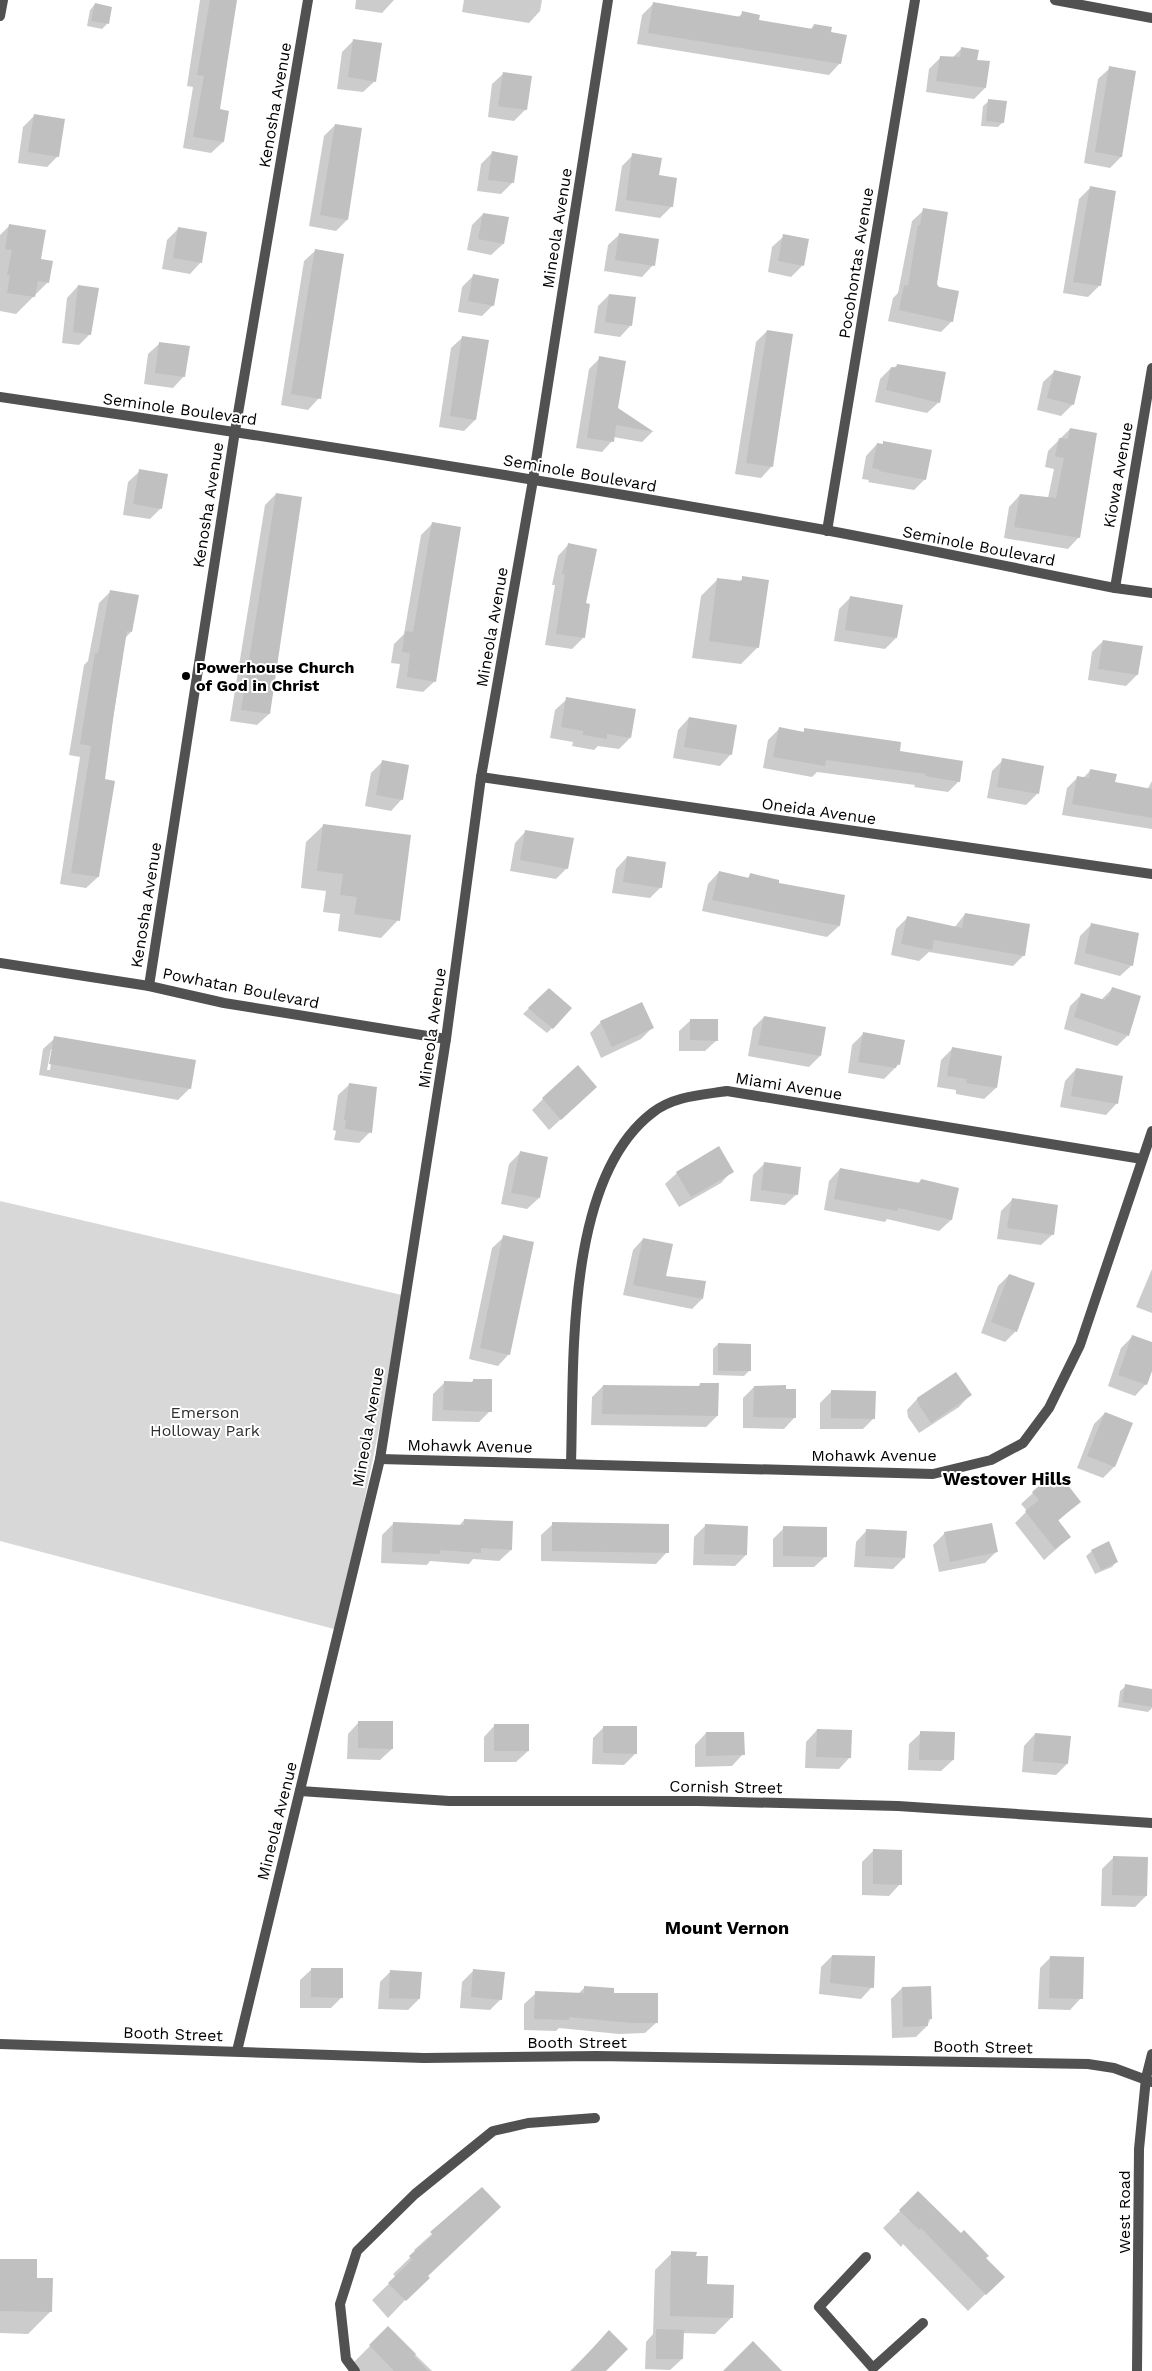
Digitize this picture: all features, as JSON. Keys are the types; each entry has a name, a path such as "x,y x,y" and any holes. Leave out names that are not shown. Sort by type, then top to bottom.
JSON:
{"street":[{"path":"0,16 3,0"},
{"name":"Kenosha Avenue","path":"148,986 235,432 308,0"},
{"name":"Mineola Avenue","path":"237,2051 380,1459 446,1039 481,777 533,480 608,0"},
{"name":"Pocohontas Avenue","path":"827,531 915,0"},
{"path":"1055,0 1152,18"},
{"name":"Kiowa Avenue","path":"1115,588 1152,368"},
{"name":"Seminole Boulevard","path":"0,397 235,432 533,480 827,531 1115,588 1152,593"},
{"name":"Oneida Avenue","path":"481,777 1152,874"},
{"name":"Powhatan Boulevard","path":"0,963 148,986 224,1003 446,1039"},
{"name":"Miami Avenue","path":"571,1464 576,1292 588,1234 600,1189 612,1159 630,1133 653,1112 680,1098 727,1091 1142,1159"},
{"name":"Mohawk Avenue","path":"380,1459 933,1474 991,1460 1023,1444 1049,1408 1080,1345 1152,1131"},
{"name":"Cornish Street","path":"300,1791 449,1801 698,1801 898,1806 1152,1823"},
{"name":"Booth Street","path":"0,2044 424,2058 597,2056 1088,2064 1114,2068 1149,2080"},
{"name":"West Road","path":"1137,2371 1139,2149 1152,2054"},
{"path":"355,2371 346,2358 340,2304 357,2251 415,2194 493,2131 528,2123 595,2118"},
{"path":"866,2257 819,2306 873,2368 924,2323"}],"green space":[{"name":"Emerson Holloway Park","path":"0,1201 406,1296 338,1630 0,1541"}],"building":[{"path":"210,0 237,0 220,109 229,111 224,142 193,137 204,76 197,75"},
{"path":"653,2 741,17 742,11 760,15 759,20 813,29 814,24 832,27 831,32 847,35 841,64 648,33"},
{"path":"95,3 112,7 109,24 91,21"},
{"path":"353,39 382,43 376,82 348,77"},
{"path":"961,47 979,50 977,60 990,61 986,88 936,81 940,56 960,57"},
{"path":"1109,66 1136,71 1122,157 1095,152"},
{"path":"503,72 532,76 527,110 498,106"},
{"path":"988,99 1007,101 1004,123 986,121"},
{"path":"34,114 65,119 59,157 28,152"},
{"path":"335,124 362,128 348,220 320,215"},
{"path":"492,151 518,156 514,183 488,180"},
{"path":"632,153 662,158 659,175 677,178 673,207 626,200"},
{"path":"1090,186 1116,191 1101,286 1073,282"},
{"path":"923,208 948,212 937,284 939,287 959,291 953,322 899,310 904,285 908,286 918,225 920,225"},
{"path":"483,213 509,217 504,244 478,239"},
{"path":"9,224 46,230 41,259 53,261 49,283 38,281 35,297 7,293 10,275 7,275 12,250 5,249"},
{"path":"178,227 207,232 202,263 173,258"},
{"path":"619,233 659,239 655,266 615,260"},
{"path":"783,234 809,239 804,266 778,261"},
{"path":"315,249 344,254 321,399 291,394"},
{"path":"473,274 499,279 494,306 468,301"},
{"path":"78,285 99,288 91,335 73,332"},
{"path":"609,294 636,297 632,326 605,322"},
{"path":"767,330 793,334 773,467 746,463"},
{"path":"462,336 489,340 476,420 450,416"},
{"path":"159,342 190,346 185,377 155,373"},
{"path":"599,356 626,361 618,408 654,432 616,425 614,442 587,438"},
{"path":"897,364 946,372 940,403 886,390 891,367 896,368"},
{"path":"1054,370 1081,376 1074,405 1047,398"},
{"path":"1070,428 1097,433 1080,538 1014,527 1020,494 1056,498 1064,458 1055,456 1059,438 1068,439"},
{"path":"883,441 932,450 926,480 872,468 877,443 883,444"},
{"path":"139,469 168,474 162,509 133,504"},
{"path":"276,493 302,497 270,714 241,710"},
{"path":"432,522 461,527 436,682 407,677 410,653 402,652 405,631 413,632"},
{"path":"568,543 597,549 586,603 590,604 585,638 556,634 565,574 562,574"},
{"path":"742,576 769,580 759,648 709,641 717,578 742,581"},
{"path":"110,590 139,595 132,632 127,631 113,719 105,779 115,781 99,877 71,873 91,746 80,744 95,653 98,653"},
{"path":"850,596 903,605 897,638 845,630"},
{"path":"1103,640 1143,646 1138,675 1098,669"},
{"path":"566,697 636,709 631,738 607,734 607,739 583,735 583,731 561,727"},
{"path":"689,717 737,725 732,755 684,747"},
{"path":"779,727 804,732 804,728 901,742 900,751 963,761 960,782 925,776 926,774 826,760 825,766 773,757"},
{"path":"1002,758 1044,766 1039,794 997,787"},
{"path":"382,760 409,765 403,800 376,795"},
{"path":"1090,769 1117,774 1115,782 1152,789 1152,818 1072,804 1077,776 1089,778"},
{"path":"323,824 411,835 400,921 354,914 357,897 340,895 343,874 317,871"},
{"path":"525,830 574,838 568,869 520,860"},
{"path":"627,856 666,862 662,888 623,882"},
{"path":"719,871 749,878 750,873 779,880 779,883 845,895 840,926 712,900"},
{"path":"965,913 1030,924 1025,956 934,940 932,950 901,944 907,916 962,928"},
{"path":"1091,923 1139,933 1133,966 1085,953"},
{"path":"1112,987 1141,996 1129,1036 1074,1017 1081,993 1105,1000 1107,996 1109,997"},
{"path":"549,988 572,1008 553,1029 528,1008"},
{"path":"642,1002 654,1028 612,1047 600,1021"},
{"path":"764,1016 826,1027 821,1056 758,1045"},
{"path":"690,1019 718,1019 718,1041 690,1040"},
{"path":"863,1032 905,1040 900,1065 897,1064 896,1068 858,1062"},
{"path":"54,1036 196,1060 191,1089 49,1064"},
{"path":"952,1047 1002,1056 997,1088 966,1083 967,1079 947,1076"},
{"path":"578,1065 597,1087 561,1120 542,1098"},
{"path":"1076,1068 1123,1076 1118,1104 1071,1096"},
{"path":"349,1083 377,1087 372,1133 345,1129 346,1120 344,1120"},
{"path":"719,1146 734,1172 691,1197 676,1172"},
{"path":"520,1151 548,1157 540,1198 511,1193"},
{"path":"764,1162 801,1167 798,1195 761,1190"},
{"path":"840,1168 920,1183 921,1179 959,1188 952,1220 898,1208 897,1211 834,1199"},
{"path":"1012,1198 1058,1205 1054,1235 1007,1228"},
{"path":"503,1235 534,1242 510,1355 480,1348"},
{"path":"643,1238 673,1244 666,1276 706,1281 703,1299 633,1285"},
{"path":"1009,1274 1035,1283 1017,1332 991,1322"},
{"path":"1132,1335 1152,1342 1152,1371 1147,1385 1118,1375"},
{"path":"718,1343 751,1344 751,1371 718,1371"},
{"path":"956,1372 972,1395 931,1423 919,1405 917,1398"},
{"path":"473,1379 492,1379 492,1412 443,1410 444,1381 473,1382"},
{"path":"700,1383 719,1383 718,1416 602,1414 603,1385 700,1386"},
{"path":"786,1385 786,1389 796,1389 796,1418 753,1417 754,1386"},
{"path":"831,1390 876,1391 875,1419 831,1418"},
{"path":"1105,1412 1133,1423 1115,1467 1087,1456"},
{"path":"1047,1479 1054,1488 1064,1480 1081,1502 1058,1520 1071,1537 1055,1549 1025,1511 1039,1500 1032,1492"},
{"path":"464,1519 513,1521 512,1550 481,1548 481,1553 440,1550 440,1554 392,1552 393,1522 464,1525"},
{"path":"552,1522 669,1524 669,1553 552,1551"},
{"path":"992,1523 998,1552 950,1562 944,1532"},
{"path":"705,1524 748,1526 747,1555 704,1554"},
{"path":"783,1526 827,1527 827,1557 783,1556"},
{"path":"866,1529 907,1531 905,1558 865,1556"},
{"path":"1109,1541 1118,1562 1101,1570 1091,1550"},
{"path":"1125,1684 1152,1689 1152,1707 1122,1702"},
{"path":"358,1721 393,1721 393,1749 358,1748"},
{"path":"494,1724 529,1724 529,1751 494,1751"},
{"path":"603,1726 637,1726 637,1754 603,1753"},
{"path":"817,1729 852,1730 851,1758 816,1757"},
{"path":"920,1731 955,1732 954,1760 919,1760"},
{"path":"706,1732 744,1732 745,1755 706,1756"},
{"path":"1035,1733 1071,1736 1068,1764 1033,1761"},
{"path":"873,1849 902,1850 902,1885 873,1884"},
{"path":"1113,1856 1148,1857 1147,1896 1112,1895"},
{"path":"832,1955 875,1956 874,1988 830,1983"},
{"path":"1050,1956 1084,1957 1083,1999 1049,1998"},
{"path":"311,1968 343,1968 343,1998 311,1997"},
{"path":"473,1969 505,1972 502,2000 471,1997"},
{"path":"390,1970 422,1972 420,1999 389,1998"},
{"path":"584,1986 614,1988 614,1993 658,1993 658,2023 631,2023 569,2017 569,2020 534,2019 535,1991 584,1993"},
{"path":"931,1986 932,2019 928,2019 928,2026 903,2027 902,1987"},
{"path":"482,2187 501,2207 428,2276 430,2278 406,2301 388,2283 412,2260 409,2256 433,2235 430,2232"},
{"path":"918,2191 961,2233 964,2230 989,2256 986,2258 1005,2277 986,2295 921,2228 919,2230 899,2210"},
{"path":"671,2251 697,2252 696,2256 708,2256 707,2284 734,2285 733,2318 670,2316"},
{"path":"0,2259 37,2259 37,2278 53,2278 52,2312 0,2311"},
{"path":"388,2326 416,2354 414,2356 428,2371 394,2371 369,2345"},
{"path":"656,2329 684,2330 683,2359 656,2359"},
{"path":"609,2330 628,2349 606,2371 572,2371"},
{"path":"753,2341 782,2371 723,2371"}],"place":[{"name":"Powerhouse Church of God in Christ","path":"186,676"}],"district":[{"name":"Westover Hills","path":"1007,1478"},
{"name":"Mount Vernon","path":"727,1927"}]}
